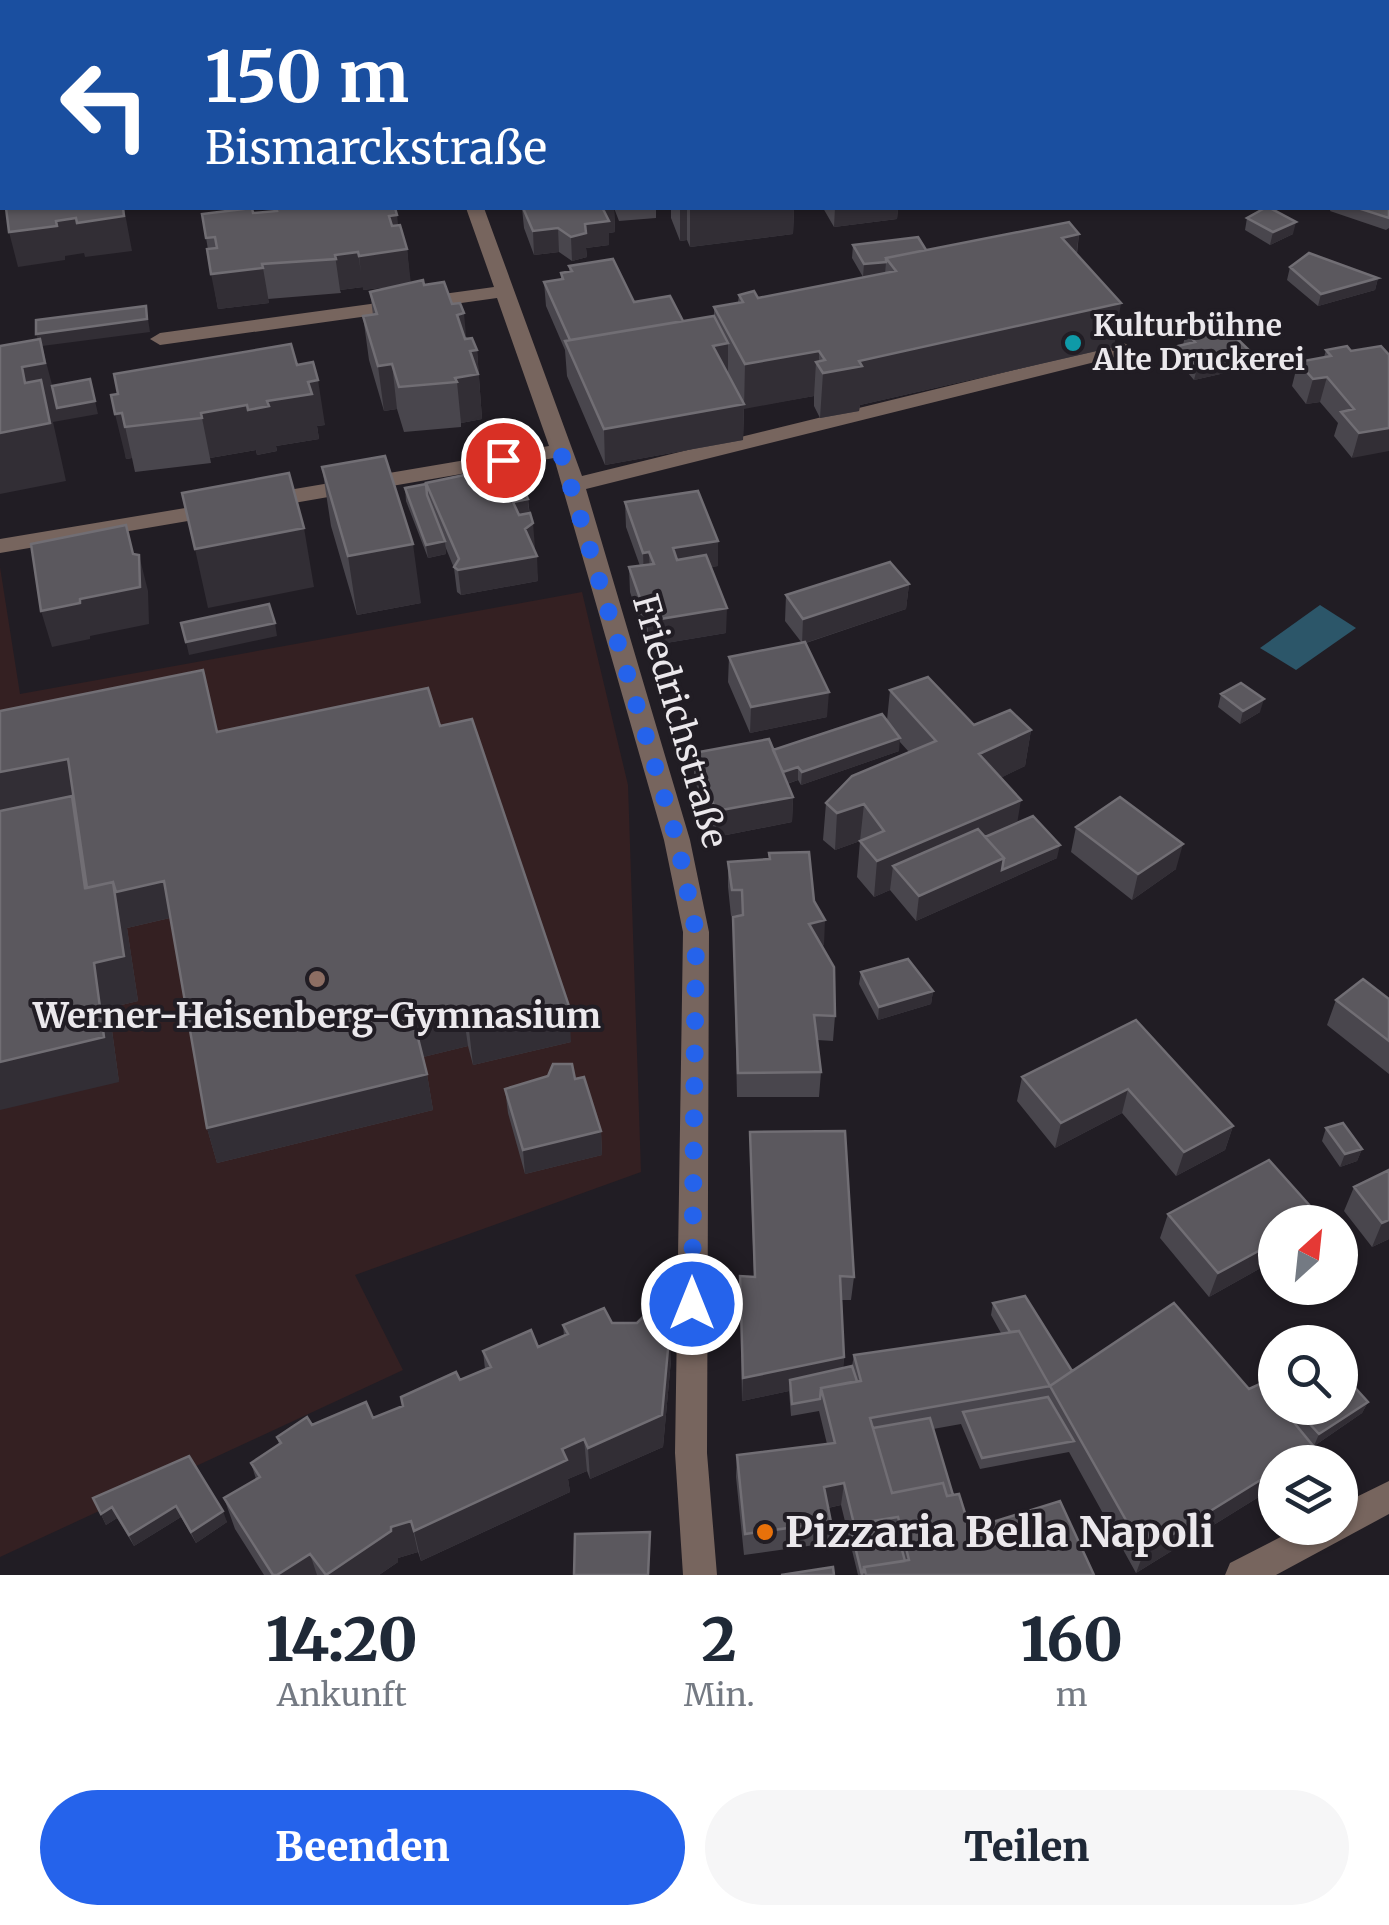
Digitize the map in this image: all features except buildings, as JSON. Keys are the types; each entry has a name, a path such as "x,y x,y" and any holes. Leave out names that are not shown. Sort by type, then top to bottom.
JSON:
{"street":[{"name":"Friedrichstraße","path":"476,210 574,485 677,840 696,932 691,1454 700,1575"},
{"path":"160,338 506,290"},
{"path":"574,485 1124,349"},
{"path":"0,546 560,450"},
{"path":"1358,1513 1389,1497"},
{"path":"1242,1575 1299,1545"}],"shaded area":[{"name":"Werner-Heisenberg-Gymnasium","path":"0,567 20,694 582,592 628,785 641,1172 355,1275 403,1370 0,1557"}],"water":[{"path":"1320,605 1356,628 1296,670 1260,648"}],"place":[{"name":"Kulturbühne Alte Druckerei","path":"1073,343"},
{"name":"Werner-Heisenberg-Gymnasium","path":"317,979"},
{"name":"Pizzaria Bella Napoli","path":"765,1532"}],"route":[{"path":"503,460 560,450 574,485 677,840 696,932 692,1304"}]}
